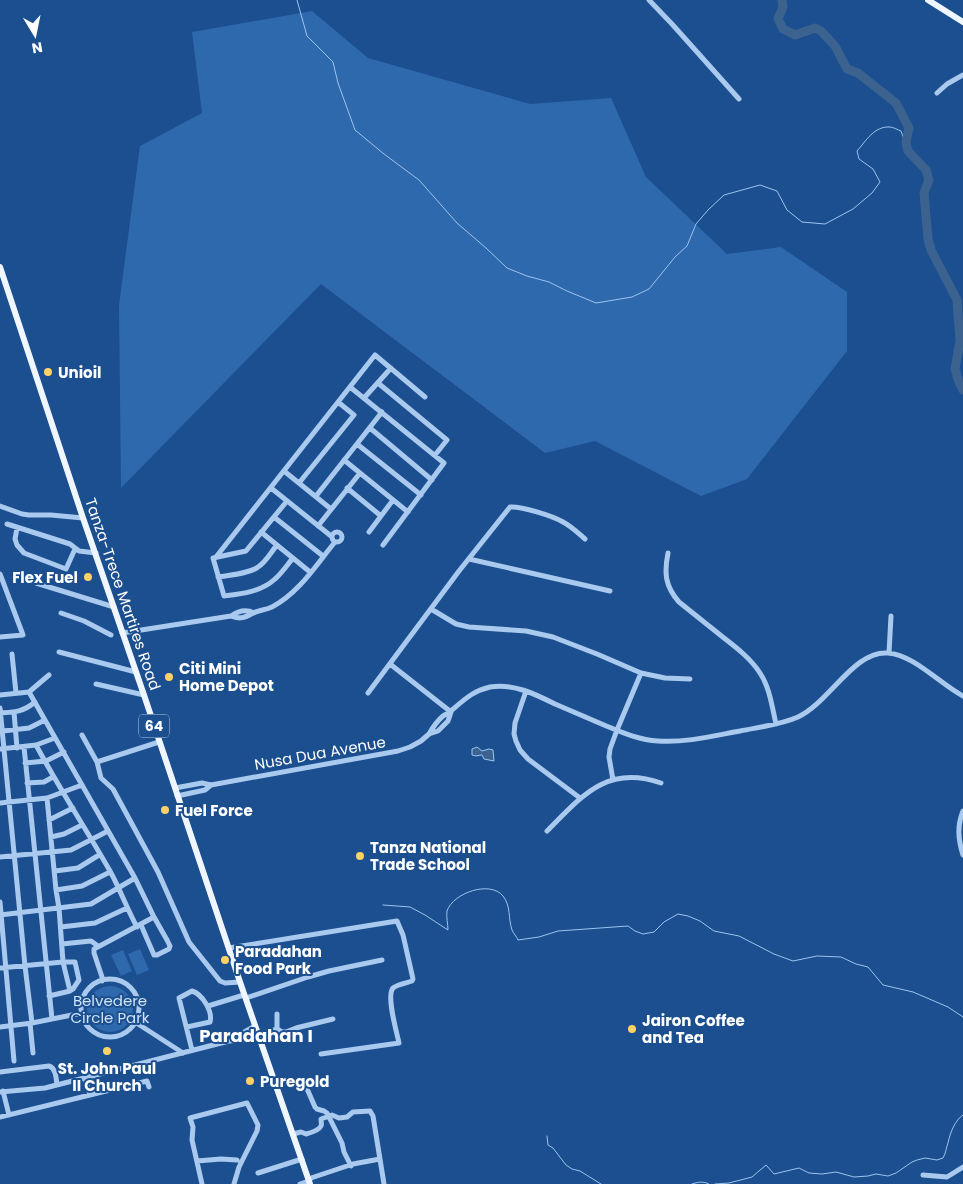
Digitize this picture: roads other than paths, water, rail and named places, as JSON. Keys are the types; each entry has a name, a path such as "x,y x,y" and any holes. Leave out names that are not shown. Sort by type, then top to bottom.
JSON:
{"main road":[{"path":"928,0 963,22"},
{"name":"Tanza-Trece Martires Road","path":"0,267 174,788 310,1183"}],"street":[{"path":"649,0 739,99"},
{"path":"937,93 963,75"},
{"path":"293,558 274,580 264,587 224,596 213,558 216,557 375,356 425,397"},
{"path":"364,398 391,368"},
{"path":"378,383 447,440 435,455"},
{"path":"350,387 444,463 383,545"},
{"path":"299,484 354,416 338,402"},
{"path":"316,496 382,412"},
{"path":"370,428 432,480"},
{"path":"357,444 420,495"},
{"path":"344,460 408,512"},
{"path":"284,471 331,509"},
{"path":"318,526 360,473"},
{"path":"122,632 231,616 238,618 249,616 254,612 271,608 293,593 323,556 333,539 271,488"},
{"path":"347,488 381,516"},
{"path":"369,532 393,500"},
{"path":"216,557 246,551 287,501"},
{"path":"0,506 22,514 83,518"},
{"path":"368,693 510,507 518,507 552,517 563,522 585,539"},
{"path":"274,517 323,556"},
{"path":"7,524 70,544 79,551 96,553"},
{"path":"17,528 15,538 17,545 24,553 66,569 74,549"},
{"path":"261,532 310,572"},
{"path":"218,577 258,568 277,545"},
{"path":"668,553 666,577 673,595 678,602 740,651 760,672 771,698 776,724"},
{"path":"469,559 610,591"},
{"path":"0,574 23,635 0,637"},
{"path":"36,583 114,607"},
{"path":"431,609 456,624 469,627 526,631 553,637 641,673 665,678 690,680"},
{"path":"61,613 84,621 111,635"},
{"path":"891,616 889,653 907,658 963,696"},
{"path":"59,652 136,672"},
{"name":"Nusa Dua Avenue","path":"174,788 202,783 211,785 398,751 410,747 430,734 433,726 444,715 451,712 468,696 490,688 508,687 526,691 632,736 658,741 687,741 776,724 799,716 818,704 864,659 878,654 889,653"},
{"path":"12,654 16,693"},
{"path":"390,664 451,712"},
{"path":"613,780 609,757 610,749 641,673"},
{"path":"0,695 29,692 49,675"},
{"path":"96,684 144,695"},
{"path":"526,691 514,734 520,750 528,759 580,798"},
{"path":"29,692 135,878 169,944 169,949 154,955 127,908 110,872 36,745"},
{"path":"1,712 24,710 35,702"},
{"path":"0,708 3,731 2,749 10,802 33,1054"},
{"path":"14,712 17,748"},
{"path":"3,731 29,728 45,720"},
{"path":"82,735 98,762 101,778 113,789 158,872 189,942 220,981 225,983 240,982"},
{"path":"2,749 36,745 56,738"},
{"path":"98,762 159,742"},
{"path":"24,747 52,1020"},
{"path":"25,764 45,761 64,752"},
{"path":"27,783 44,782 53,777"},
{"path":"547,831 580,798 597,786 613,780 637,777 661,783"},
{"path":"0,803 47,798 82,785"},
{"name":"Nusa Dua Avenue","path":"177,796 204,790 211,785"},
{"path":"47,798 63,962 70,992"},
{"path":"49,820 73,808"},
{"path":"963,811 958,833 963,854"},
{"path":"51,837 64,834 82,825"},
{"path":"0,857 71,850 108,831"},
{"path":"54,871 78,868 99,855"},
{"path":"56,890 82,886 110,872"},
{"path":"1,914 91,904 135,878"},
{"path":"0,902 3,968 12,1026 14,1061"},
{"path":"61,927 95,922 127,908"},
{"path":"102,981 94,949 154,917"},
{"path":"229,948 397,921 403,935 413,979 397,986 390,994 399,1043 321,1054"},
{"path":"62,944 92,941 98,946"},
{"path":"208,1006 245,997 329,971 382,960"},
{"path":"3,968 75,962 79,980 75,986 70,992 49,996"},
{"path":"66,978 79,980"},
{"path":"112,980 126,984 137,998 139,1005 136,1022 130,1029 120,1035 112,1037 97,1034 86,1024 82,1013 82,1001 86,993 91,987 102,981 112,980"},
{"path":"187,1028 210,1022 212,1018 208,1006 192,990 179,998 192,1050"},
{"path":"0,1027 52,1020 82,1013"},
{"path":"277,1014 277,1029"},
{"path":"277,1029 282,1032 292,1031 296,1028 333,1019"},
{"path":"136,1022 183,1052"},
{"path":"229,1041 255,1026"},
{"path":"9,1115 2,1091 45,1088 229,1041 259,1037 277,1029"},
{"path":"0,1072 49,1066 54,1070 57,1085"},
{"path":"85,1078 90,1095"},
{"path":"301,1080 315,1107 326,1112 340,1137 344,1152 351,1166"},
{"path":"0,1117 147,1081 149,1087"},
{"path":"202,1184 192,1140 193,1127 190,1118 247,1103 258,1124 258,1131 239,1168 234,1184"},
{"path":"293,1134 301,1132 309,1134 320,1128 322,1125 321,1119 328,1116 332,1115 341,1118 347,1117 353,1112 370,1111 373,1116 384,1184"},
{"path":"258,1173 302,1159"},
{"path":"300,1184 310,1183 311,1178 365,1161 380,1159"},
{"path":"198,1161 237,1160"},
{"path":"923,1175 946,1177 963,1167"},
{"path":"946,1177 946,1184"}],"waterway":[{"path":"297,0 307,36 333,62 338,83 355,130 419,180 457,223 507,268 549,282 596,303 632,297 649,289 675,257 687,246 696,224 724,195 760,185 777,191 787,210 802,222 825,224 853,209 872,193 880,182 873,169 859,159 857,151 871,135 884,127 891,127 901,131 908,151"},
{"path":"782,0 783,7 778,19 783,29 795,35 815,28 821,31 835,46 847,69 858,73 896,103 909,128 906,142 908,151 926,170 929,180 924,193 928,239 931,250 957,300 960,341 955,369 963,390"},
{"path":"383,905 410,907 448,930 447,911 456,899 472,891 490,889 497,891 506,900 512,930 518,940 539,937 558,931 628,926 643,934 654,932 664,922 678,914 700,921 714,931 739,936 774,954 793,961 817,956 841,957 868,967 883,985 913,992 948,1007 963,1017"},
{"path":"715,1184 729,1183 752,1177 766,1165 774,1174 799,1168 809,1173 836,1172 854,1177 876,1174 888,1176 917,1160 925,1158 937,1160 943,1158 953,1127 963,1115"},
{"path":"547,1136 548,1145 553,1148 566,1165 601,1184"},
{"path":"692,1184 700,1182 709,1184"}],"place":[{"name":"Unioil","path":"48,372"},
{"name":"Flex Fuel","path":"88,577"},
{"name":"Citi Mini Home Depot","path":"169,677"},
{"name":"Fuel Force","path":"165,810"},
{"name":"Tanza National Trade School","path":"360,856"},
{"name":"Paradahan Food Park","path":"225,960"},
{"name":"Jairon Coffee and Tea","path":"632,1029"},
{"name":"St. John Paul II Church","path":"107,1051"},
{"name":"Puregold","path":"250,1081"}],"district":[{"name":"Paradahan I","path":"256,1035"}],"park label":[{"name":"Belvedere Circle Park","path":"110,1008"}]}
